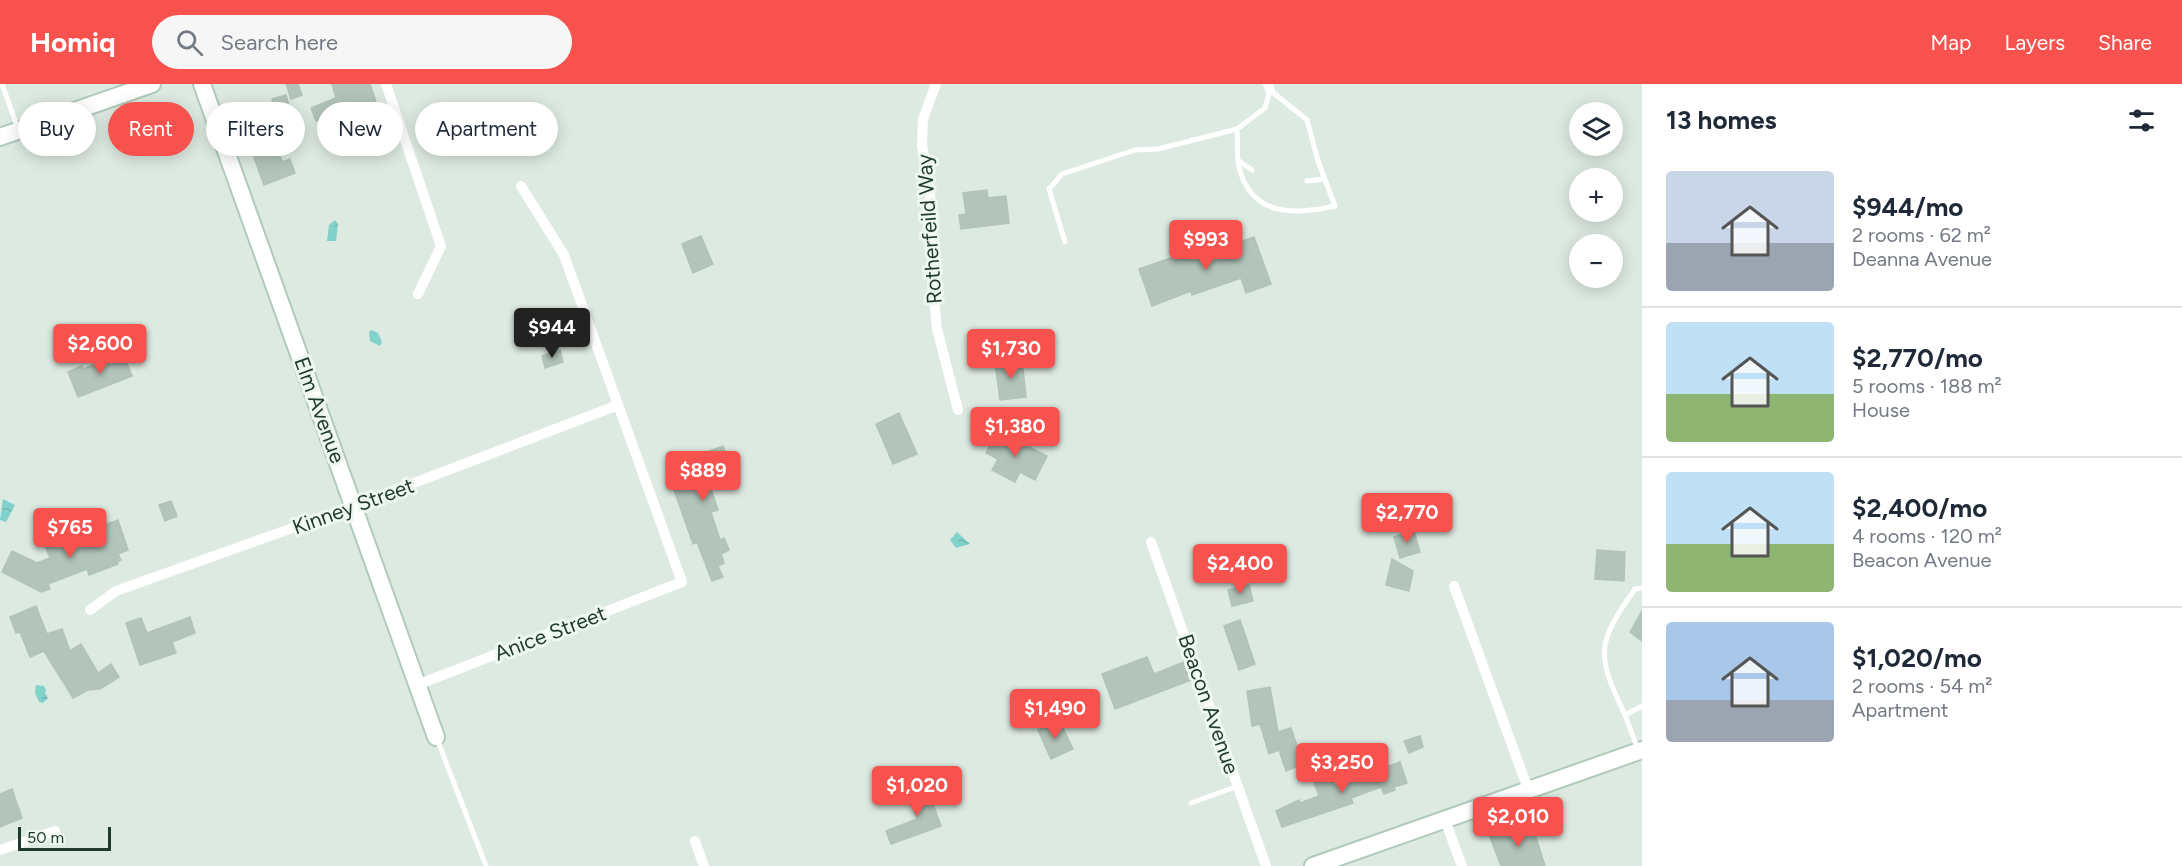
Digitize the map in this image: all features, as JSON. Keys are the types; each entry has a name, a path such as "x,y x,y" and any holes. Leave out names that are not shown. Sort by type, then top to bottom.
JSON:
{"street":[{"path":"96,103 152,84"},
{"name":"Elm Avenue","path":"202,84 436,737"},
{"path":"386,84 441,246 418,294"},
{"name":"Rotherfeild Way","path":"936,84 923,119 922,145 930,191 933,288 937,329 958,410"},
{"path":"0,137 18,130"},
{"path":"521,186 564,255 618,405"},
{"name":"Kinney Street","path":"90,610 116,591 354,506 618,405"},
{"name":"Anice Street","path":"417,685 682,582 618,405"},
{"name":"Beacon Avenue","path":"1151,542 1266,866"},
{"path":"1454,586 1528,789"},
{"path":"1313,866 1640,751"},
{"path":"1445,820 1462,866"},
{"path":"0,850 55,831"},
{"path":"695,841 704,866"}],"lane":[{"path":"2,84 18,130"},
{"path":"1237,129 1239,168 1252,195 1271,208 1303,213 1335,206 1307,120 1269,87"},
{"path":"1065,242 1049,189 1062,174 1135,150 1158,149 1237,129 1265,108 1269,87"},
{"path":"1239,161 1252,170"},
{"path":"1307,180 1325,179"},
{"path":"1640,751 1609,681 1604,655 1609,627 1635,589 1642,588"},
{"path":"1625,715 1642,706"},
{"path":"436,737 486,866"},
{"path":"1191,802 1238,786"}],"water":[{"path":"335,220 338,224 336,241 327,241 329,225"},
{"path":"371,330 378,333 382,342 380,346 370,341 369,332"},
{"path":"3,499 15,505 6,522 0,520"},
{"path":"80,524 91,526 90,530 77,536 73,531"},
{"path":"957,532 970,544 956,548 950,540"},
{"path":"36,685 44,686 46,690 48,698 43,703 39,702 35,693"}],"building":[{"path":"286,84 298,84 302,95 291,99"},
{"path":"332,84 370,84 376,102 326,102 336,98"},
{"path":"286,95 288,102 273,102 272,99"},
{"path":"317,106 317,121 316,121 311,108"},
{"path":"253,156 280,156 282,162 290,159 295,173 264,185"},
{"path":"987,190 988,198 1006,196 1009,223 961,229 959,215 966,214 963,193"},
{"path":"701,236 713,264 693,273 682,244"},
{"path":"1254,237 1271,284 1246,293 1241,278 1192,295 1191,291 1152,306 1139,269 1217,242 1220,249"},
{"path":"560,350 563,362 545,368 542,356"},
{"path":"123,353 132,376 78,397 68,372 82,366 83,369"},
{"path":"1022,360 1026,397 1000,400 995,363"},
{"path":"899,413 917,454 893,464 876,424"},
{"path":"997,430 1047,456 1035,480 1020,472 1015,482 992,470 998,459 986,453"},
{"path":"723,446 735,482 711,489 718,510 711,512 720,540 724,538 729,550 721,554 724,563 718,566 723,577 712,581 697,542 693,544 666,467"},
{"path":"171,501 177,516 165,521 159,505"},
{"path":"118,520 128,550 118,554 121,560 117,562 118,564 89,575 87,569 48,584 50,589 41,592 2,572 12,551 37,563 50,558 45,546 66,538 69,544 104,532 102,526"},
{"path":"1414,531 1420,552 1400,558 1394,537"},
{"path":"1597,550 1625,552 1624,581 1595,579"},
{"path":"1281,555 1285,567 1250,579 1236,570"},
{"path":"1392,559 1413,571 1409,591 1386,585"},
{"path":"1249,585 1253,601 1232,606 1228,590"},
{"path":"36,606 47,634 62,629 70,651 81,644 98,673 111,664 119,677 100,689 88,690 73,698 44,651 30,657 20,632 16,633 10,617"},
{"path":"1642,611 1642,641 1630,632"},
{"path":"190,617 195,633 172,642 176,653 140,665 126,623 141,618 147,633"},
{"path":"1240,620 1255,664 1239,670 1224,626"},
{"path":"1147,657 1154,674 1184,662 1191,680 1115,709 1102,674"},
{"path":"1270,687 1278,732 1291,728 1300,754 1303,752 1306,763 1286,771 1279,750 1269,754 1260,724 1252,726 1247,691"},
{"path":"1059,720 1073,749 1051,759 1038,730"},
{"path":"1420,736 1423,747 1409,753 1404,741"},
{"path":"1400,762 1407,783 1394,787 1395,790 1384,794 1381,787 1351,798 1353,803 1282,827 1276,811 1299,800 1300,803 1319,796 1314,782 1331,775 1335,786"},
{"path":"926,785 941,826 891,844 886,831 917,819 907,792"},
{"path":"12,789 22,818 0,827 0,794"},
{"path":"1523,825 1526,834 1534,831 1545,866 1501,866 1490,837"}]}
